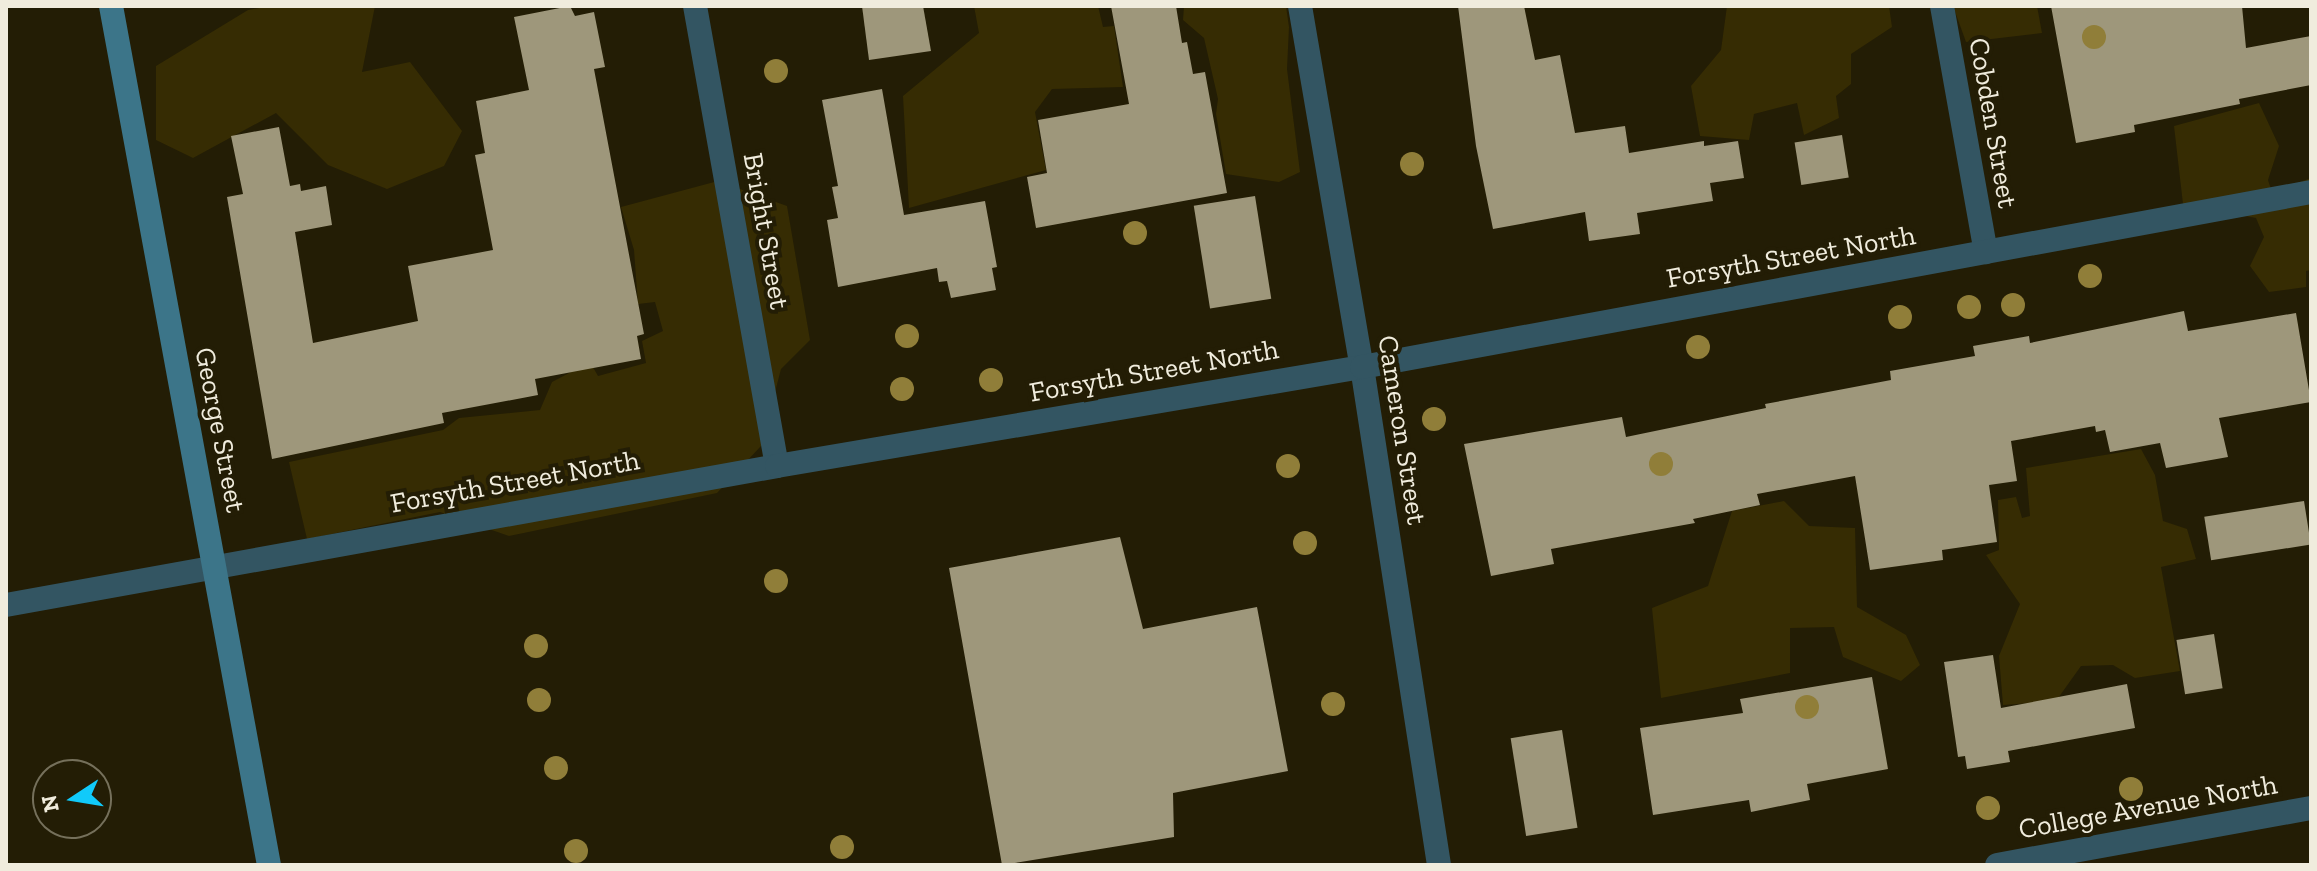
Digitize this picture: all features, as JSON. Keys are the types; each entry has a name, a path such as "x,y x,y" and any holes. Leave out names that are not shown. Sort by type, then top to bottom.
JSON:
{"street":[{"name":"George Street","path":"111,6 269,865"},
{"name":"Bright Street","path":"695,6 777,466"},
{"name":"Cameron Street","path":"1300,6 1362,367 1439,865"},
{"name":"Cobden Street","path":"1942,6 1986,252"},
{"name":"Forsyth Street North","path":"6,605 777,466 1362,367 2311,192"},
{"name":"College Avenue North","path":"1997,865 2311,808"}],"shaded area":[{"path":"270,6 375,6 362,72 410,62 462,131 444,166 387,189 328,165 276,113 193,158 156,140 156,66 248,10"},
{"path":"974,6 1098,6 1103,27 1114,26 1123,87 1052,89 1035,112 1046,170 909,208 903,96 979,33"},
{"path":"1184,6 1286,6 1289,27 1287,69 1300,172 1279,182 1226,174 1216,114 1218,99 1204,38 1183,20"},
{"path":"1727,6 1889,6 1892,27 1851,54 1851,84 1836,96 1839,118 1804,135 1797,103 1754,114 1749,140 1700,136 1691,86 1721,50"},
{"path":"1953,6 2037,6 2042,33 1966,42"},
{"path":"2259,103 2279,146 2268,180 2272,192 2311,178 2311,270 2306,271 2306,287 2269,292 2250,266 2264,237 2256,218 2183,204 2174,126"},
{"path":"718,181 787,206 810,340 781,369 761,446 717,493 509,536 440,512 307,539 289,462 443,430 459,418 540,410 552,382 590,362 598,376 646,363 642,341 663,331 655,302 638,304 634,250 621,207"},
{"path":"2141,449 2155,475 2163,521 2187,529 2196,559 2161,567 2180,671 2135,678 2113,665 2081,666 2056,701 2003,705 1999,656 2020,604 1986,555 1999,550 1998,500 2016,497 2022,518 2030,516 2026,468"},
{"path":"1784,501 1809,526 1855,528 1857,607 1906,635 1920,665 1901,681 1843,657 1834,627 1790,628 1790,673 1661,698 1652,608 1708,586 1732,511"}],"building":[{"path":"570,6 575,16 594,12 605,67 594,69 644,334 637,336 641,359 535,379 538,395 442,413 444,423 272,459 227,197 243,194 231,136 279,127 290,186 300,184 301,191 326,186 332,225 295,232 313,343 418,321 408,266 493,250 475,155 485,153 476,101 529,90 514,17"},
{"path":"862,6 923,6 931,51 869,60"},
{"path":"1111,6 1176,6 1182,43 1187,42 1193,74 1205,72 1227,193 1036,228 1027,177 1047,173 1038,120 1129,104"},
{"path":"1458,6 1524,6 1535,60 1560,55 1575,133 1625,126 1629,153 1704,141 1704,146 1738,141 1744,178 1710,183 1713,201 1637,213 1640,234 1589,241 1585,212 1493,229 1476,146"},
{"path":"2051,6 2242,6 2246,48 2311,36 2311,85 2239,99 2240,104 2134,125 2135,132 2076,143"},
{"path":"882,89 904,215 985,201 997,267 992,268 996,290 951,298 947,281 939,282 937,268 838,287 827,220 838,218 832,187 838,186 822,100"},
{"path":"1842,135 1849,177 1801,185 1795,143"},
{"path":"1255,196 1271,299 1210,308 1194,206"},
{"path":"2184,311 2188,331 2296,313 2311,402 2219,418 2228,457 2166,468 2160,443 2110,452 2105,430 2096,432 2095,426 2011,441 2017,481 1989,485 1997,542 1942,550 1943,560 1870,570 1855,476 1757,494 1760,505 1693,519 1695,523 1551,549 1554,564 1491,576 1464,444 1622,417 1626,437 1766,408 1765,404 1891,380 1890,371 1975,356 1973,346 2029,336 2030,343"},
{"path":"2304,501 2311,544 2211,560 2204,517"},
{"path":"1120,537 1143,629 1257,607 1288,771 1173,793 1174,837 1002,865 949,568"},
{"path":"2214,634 2223,688 2185,694 2176,640"},
{"path":"1993,655 2001,708 2127,684 2135,728 2008,751 2010,762 1967,769 1965,756 1958,757 1944,662"},
{"path":"1872,677 1888,769 1807,784 1810,800 1751,812 1749,800 1653,815 1640,728 1743,713 1740,699"},
{"path":"1562,730 1577,828 1526,836 1511,738"}]}
